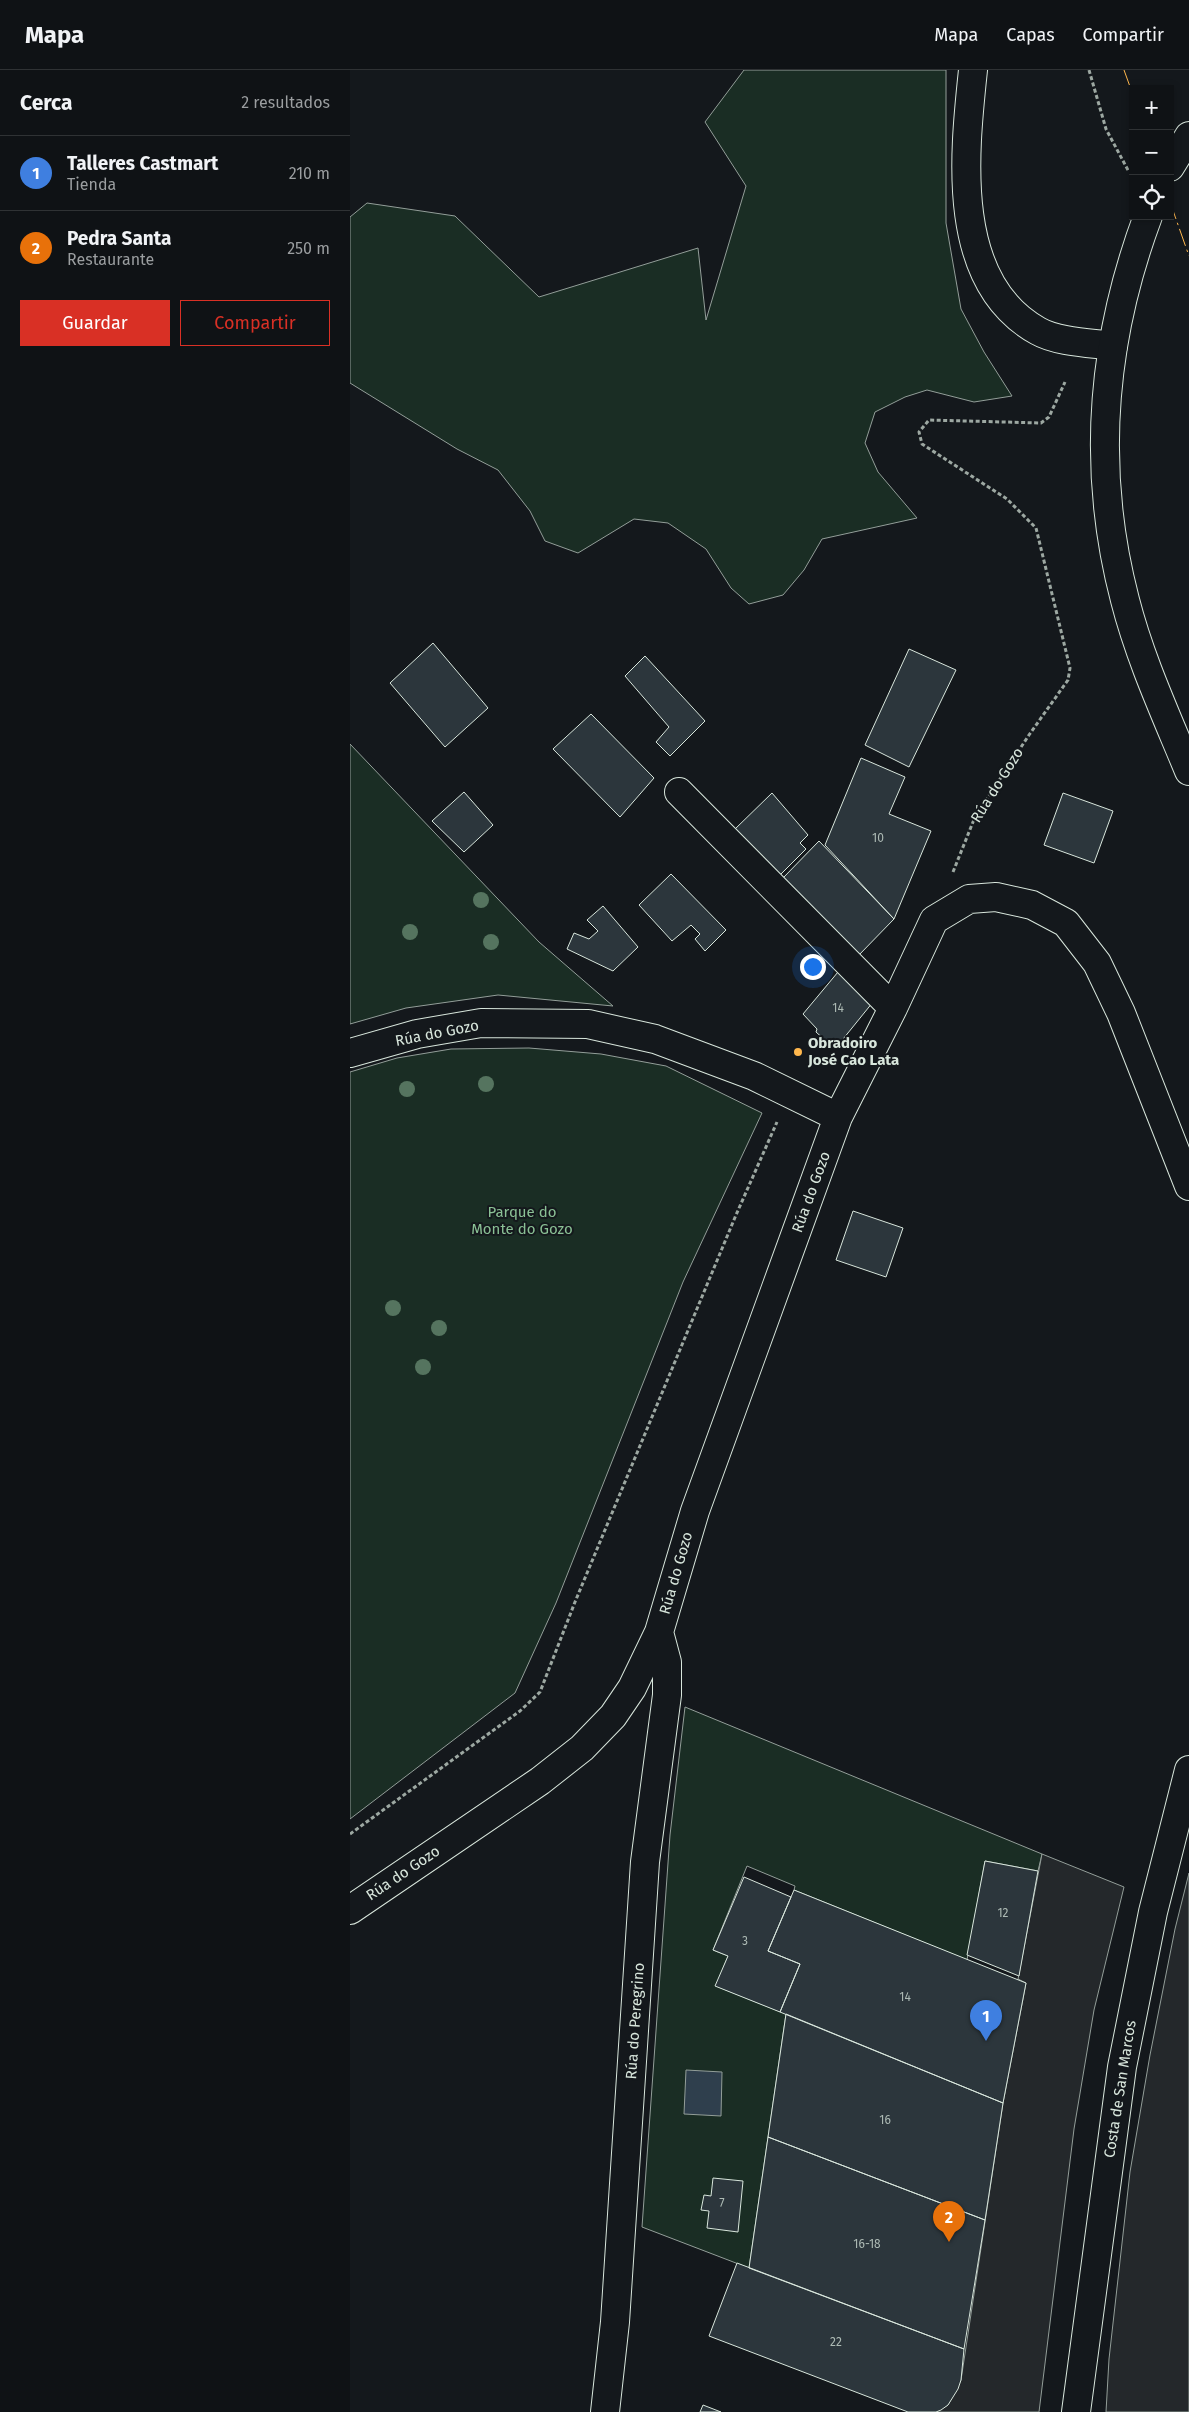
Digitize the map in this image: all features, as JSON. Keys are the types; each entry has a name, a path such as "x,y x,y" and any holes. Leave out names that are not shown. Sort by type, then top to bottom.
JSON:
{"street":[{"path":"973,70 967,130 968,200 972,236 980,264 992,287 1016,314 1039,332 1071,340 1113,346"},
{"path":"1147,220 1135,251 1113,346 1105,411 1104,477 1112,538 1125,600 1144,661 1189,771"},
{"path":"679,792 893,1008"},
{"path":"934,920 968,899 996,897 1032,905 1066,923 1097,963 1121,1013 1189,1186"},
{"name":"Rúa do Gozo","path":"350,1910 540,1781 582,1748 613,1716 632,1688 660,1632 694,1511 838,1117 893,1008 934,920"},
{"name":"Rúa do Gozo","path":"350,1053 417,1034 481,1023 588,1024 655,1039 754,1076 838,1117"},
{"name":"Rúa do Peregrino","path":"605,2412 615,2322 645,1862 667,1695 667,1662 660,1632"},
{"name":"Costa de San Marcos","path":"1076,2412 1122,2067 1153,1912 1189,1770"}],"path":[{"path":"1089,70 1106,129 1129,172"},
{"name":"Rúa do Gozo","path":"934,920 975,817 1068,680 1070,668 1036,528 1007,499 922,444 919,432 929,420 1041,423 1050,417 1064,382"},
{"path":"350,1834 520,1711 540,1692 575,1602 732,1224 790,1094"}],"green space":[{"path":"744,70 946,70 946,223 961,309 984,352 1012,396 974,402 927,390 905,397 875,412 865,443 878,472 917,518 822,539 804,570 783,595 749,604 731,588 706,549 668,523 634,519 578,553 545,541 530,511 498,470 457,449 350,383 350,217 367,203 455,216 539,297 698,248 706,320 746,186 705,122"},
{"path":"350,744 539,942 613,1006 498,995 406,1008 350,1024"},
{"name":"Parque do Monte do Gozo","path":"529,1048 601,1054 666,1066 762,1113 683,1282 556,1603 515,1693 350,1819 350,1072 397,1058 451,1049"},
{"path":"685,1707 1042,1854 1038,1871 985,1861 967,1960 794,1890 795,1886 747,1866 713,1950 728,1956 716,1986 786,2014 749,2268 642,2227 670,1835"}],"shaded area":[{"path":"1042,1854 1124,1887 1094,2010 1074,2129 1039,2412 936,2412 948,2405 961,2380 1003,2103 1026,1983 1018,1979"},
{"path":"1189,1873 1189,2412 1106,2412 1109,2359 1130,2172 1150,2055 1175,1929"}],"water":[{"path":"686,2070 722,2072 721,2116 684,2114"}],"building":[{"path":"433,643 488,708 445,747 390,683"},
{"path":"909,649 956,670 909,767 865,745"},
{"path":"645,656 705,721 670,756 656,742 669,727 625,676"},
{"path":"591,714 654,778 620,817 553,749"},
{"path":"861,758 905,777 889,814 931,831 894,919 825,845"},
{"path":"464,792 493,825 464,852 432,821"},
{"path":"772,793 808,835 800,843 806,849 779,876 734,830"},
{"path":"1063,793 1113,811 1094,863 1044,845"},
{"path":"819,841 894,919 858,956 783,878"},
{"path":"671,874 726,930 705,951 695,939 700,934 691,925 672,941 639,905"},
{"path":"603,906 638,947 613,971 567,949 574,933 589,939 598,931 587,920"},
{"path":"838,972 873,1002 835,1049 816,1032 817,1029 803,1014"},
{"path":"853,1211 903,1228 886,1277 836,1260"},
{"path":"985,1861 1038,1871 1019,1976 967,1955"},
{"path":"744,1877 791,1897 768,1951 800,1964 780,2012 715,1986 728,1956 713,1950"},
{"path":"794,1890 1026,1983 1003,2103 780,2012 800,1964 768,1951"},
{"path":"786,2014 1003,2103 985,2220 768,2137"},
{"path":"768,2137 985,2220 964,2349 749,2268"},
{"path":"713,2178 743,2181 738,2232 707,2228 709,2211 701,2210 704,2195 711,2196"},
{"path":"737,2263 964,2349 961,2380 958,2389 948,2405 941,2410 936,2412 908,2412 709,2336"},
{"path":"703,2405 721,2412 700,2412"}],"power":[{"path":"1124,70 1129,85"},
{"path":"1174,213 1189,256"}],"place":[{"name":"Obradoiro José Cao Lata","path":"798,1052"},
{"name":"Talleres Castmart","path":"986,2041"},
{"name":"Pedra Santa","path":"949,2242"}]}
